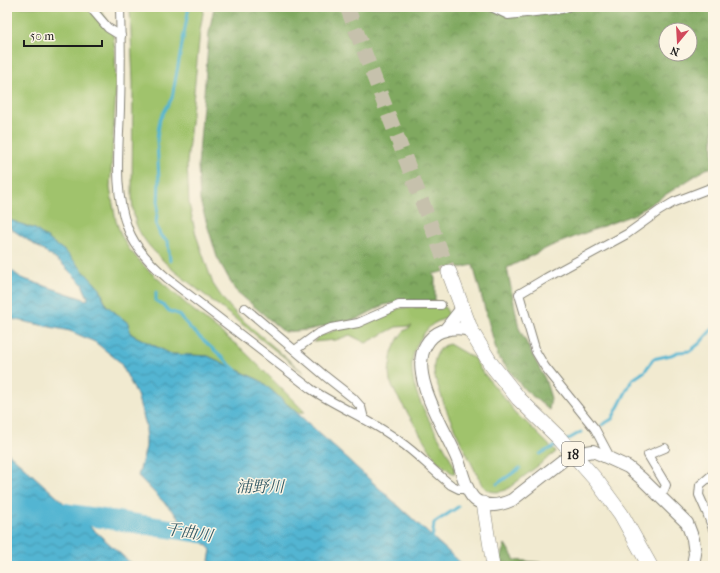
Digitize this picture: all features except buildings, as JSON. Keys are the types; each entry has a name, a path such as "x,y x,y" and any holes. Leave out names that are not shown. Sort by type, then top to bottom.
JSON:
{"highway":[{"name":"18","path":"449,272 471,331 490,364 518,399 559,438 596,480 621,514 650,566"}],"main road":[{"path":"482,503 493,566"}],"street":[{"path":"90,7 108,28 121,36"},
{"path":"120,7 119,193 128,229 138,249 151,264 167,278 311,389 326,399 364,418 400,441 451,485 468,489"},
{"path":"491,7 508,16 568,7"},
{"path":"611,459 595,429 545,367 536,352 519,294 627,234 669,205 713,187"},
{"path":"444,330 460,311 461,304"},
{"path":"295,350 317,334 331,328 358,323 399,305 440,305"},
{"path":"245,308 357,402 362,407 364,418"},
{"path":"471,331 464,328 444,330 437,333 430,338 424,348 420,360 421,371 431,402 457,458 472,496 477,501 490,505 498,505 512,500 562,461"},
{"path":"658,495 664,490 666,485 648,455 665,448"},
{"path":"581,453 594,451 628,467 686,523 693,539 694,546 695,554 694,564 692,566"},
{"path":"713,474 700,485 699,495 710,513 713,530"}],"green space":[{"path":"7,7 98,7 107,19 113,35 115,50 116,90 110,188 116,221 121,235 129,249 146,268 193,310 243,350 305,412 296,412 261,381 208,356 171,354 131,334 128,323 106,305 100,289 35,229 7,219"},
{"path":"130,7 204,7 200,31 187,163 189,204 196,235 213,284 223,299 238,316 304,373 173,270 142,237 134,216 132,197 133,83"},
{"path":"214,7 713,7 713,167 706,169 635,214 551,246 507,268 519,328 545,379 551,398 549,410 525,390 498,357 473,265 433,274 435,278 435,301 408,301 384,305 357,319 308,330 284,332 235,290 217,257 200,201 198,166 209,33"},
{"path":"444,306 450,316 433,324 419,341 413,356 412,372 415,388 422,405 454,466 455,473 452,473 436,460 396,394 390,381 389,372 392,352 398,339 404,331 412,326 396,327 366,343 350,335 336,340 313,342 319,336 400,308"},
{"path":"449,344 475,359 480,369 510,405 515,414 526,422 556,452 506,490 493,492 487,490 482,485 443,401 435,378 434,367 437,354 441,348"},
{"path":"505,544 515,560 577,566 502,566 501,558"}],"water":[{"name":"浦野川","path":"7,219 35,229 66,252 100,289 106,305 128,323 131,334 171,354 208,356 261,381 464,566 220,566 209,561 211,550 138,476 146,447 146,425 137,395 120,362 95,342 70,331 7,318 7,267 21,278 87,300 88,298 82,284 60,262 7,226"},
{"path":"7,452 134,566 7,566"}],"waterway":[{"path":"170,261 168,242 160,235 156,224 159,181 157,138 160,119 172,98 189,7"},
{"path":"156,292 156,301 169,311 178,314 191,329 236,370"},
{"path":"602,425 612,419 632,380 645,371 653,359 678,352 690,351 700,343 713,328"},
{"path":"567,440 581,432"},
{"path":"540,454 559,444"},
{"path":"497,484 520,468"},
{"name":"千曲川","path":"7,504 219,536"},
{"path":"432,540 434,523 458,507"}],"tunnel":[{"path":"347,7 449,272"}]}
